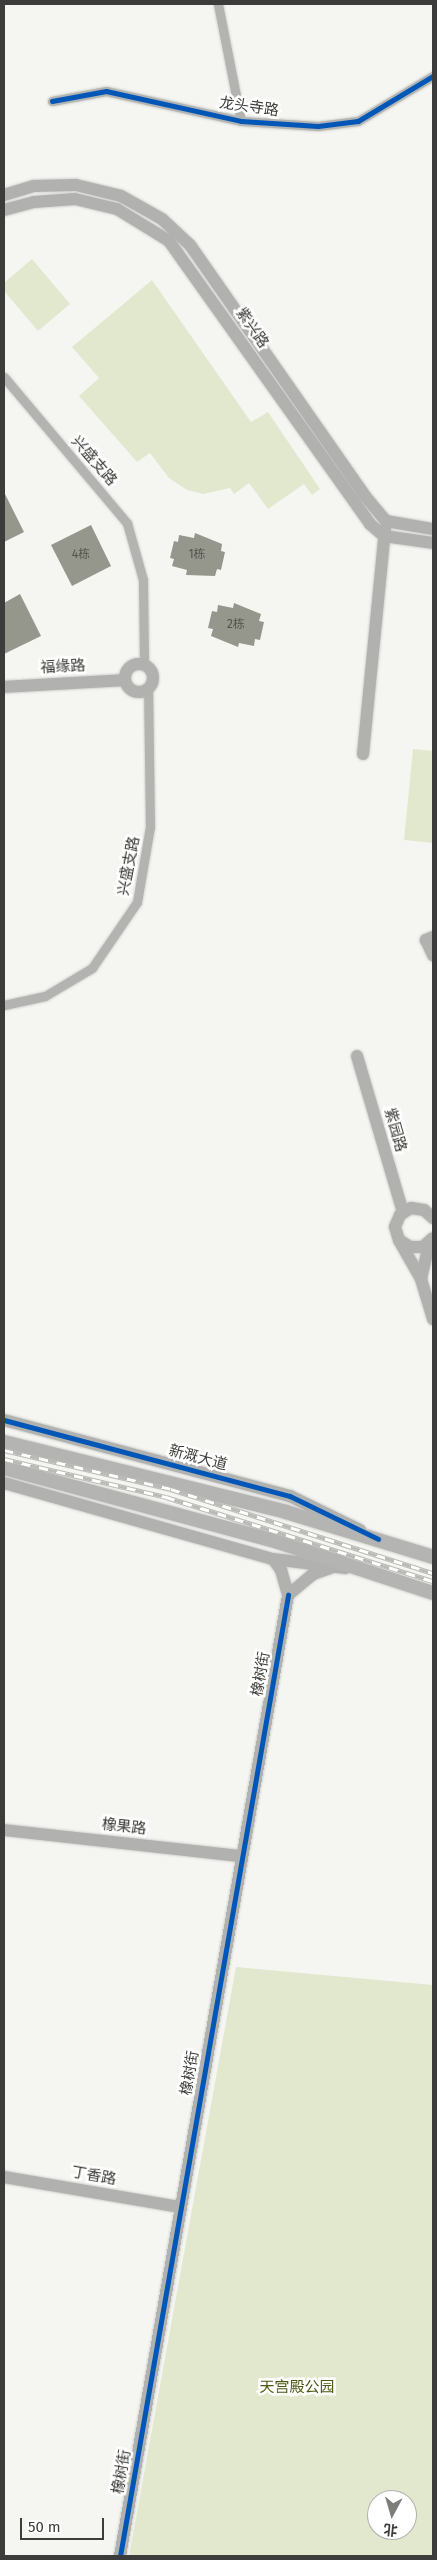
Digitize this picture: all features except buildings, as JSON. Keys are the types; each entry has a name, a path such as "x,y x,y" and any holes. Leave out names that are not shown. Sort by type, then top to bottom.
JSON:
{"main road":[{"name":"新溉大道","path":"4,1442 286,1512 433,1557"},
{"path":"4,1468 278,1542 433,1594"}],"street":[{"path":"218,4 240,121"},
{"name":"龙头寺路","path":"52,101 106,91 240,121 318,126 358,121 433,76"},
{"name":"紫兴路","path":"4,195 55,185 99,190 144,207 177,231 386,521"},
{"name":"紫兴路","path":"4,210 34,202 75,199 117,209 169,241 354,502 384,536"},
{"name":"兴盛支路","path":"4,377 127,523 143,580 144,665"},
{"path":"363,754 386,521 433,529"},
{"path":"384,536 433,543"},
{"path":"125,680 129,668 144,665 152,673 148,688"},
{"name":"福缘路","path":"4,687 125,680 132,691 148,688"},
{"name":"兴盛支路","path":"4,1005 45,996 92,968 137,902 150,827 148,688"},
{"path":"430,939 432,956"},
{"name":"紫园路","path":"357,1056 403,1212"},
{"path":"433,1218 418,1208 403,1212 395,1227 399,1240 421,1279 433,1319"},
{"path":"399,1240 410,1247 431,1241"},
{"path":"421,1279 431,1241"},
{"name":"新溉大道","path":"4,1420 290,1496 378,1539"},
{"path":"4,1483 273,1559 362,1570"},
{"path":"273,1559 281,1570 288,1595 313,1574 334,1567"},
{"name":"橡树街","path":"120,2556 288,1595"},
{"name":"橡果路","path":"4,1830 241,1856"},
{"name":"丁香路","path":"4,2176 180,2206"}],"green space":[{"path":"32,259 70,304 38,331 4,291 4,283"},
{"path":"152,280 251,422 268,412 320,489 312,495 304,484 268,509 249,483 234,494 230,488 203,494 187,490 169,478 150,453 137,462 79,396 99,378 72,347"},
{"path":"413,749 433,751 433,843 404,840"},
{"name":"天宫殿公园","path":"236,1967 433,1985 433,2556 129,2556"}],"railway":[{"path":"4,1450 171,1489 433,1573"},
{"path":"4,1459 166,1497 433,1581"}],"cycle path":[{"path":"52,101 106,91 241,121 318,126 358,121 433,76"},
{"path":"4,1420 290,1496 378,1539"},
{"path":"120,2556 288,1595"}]}
